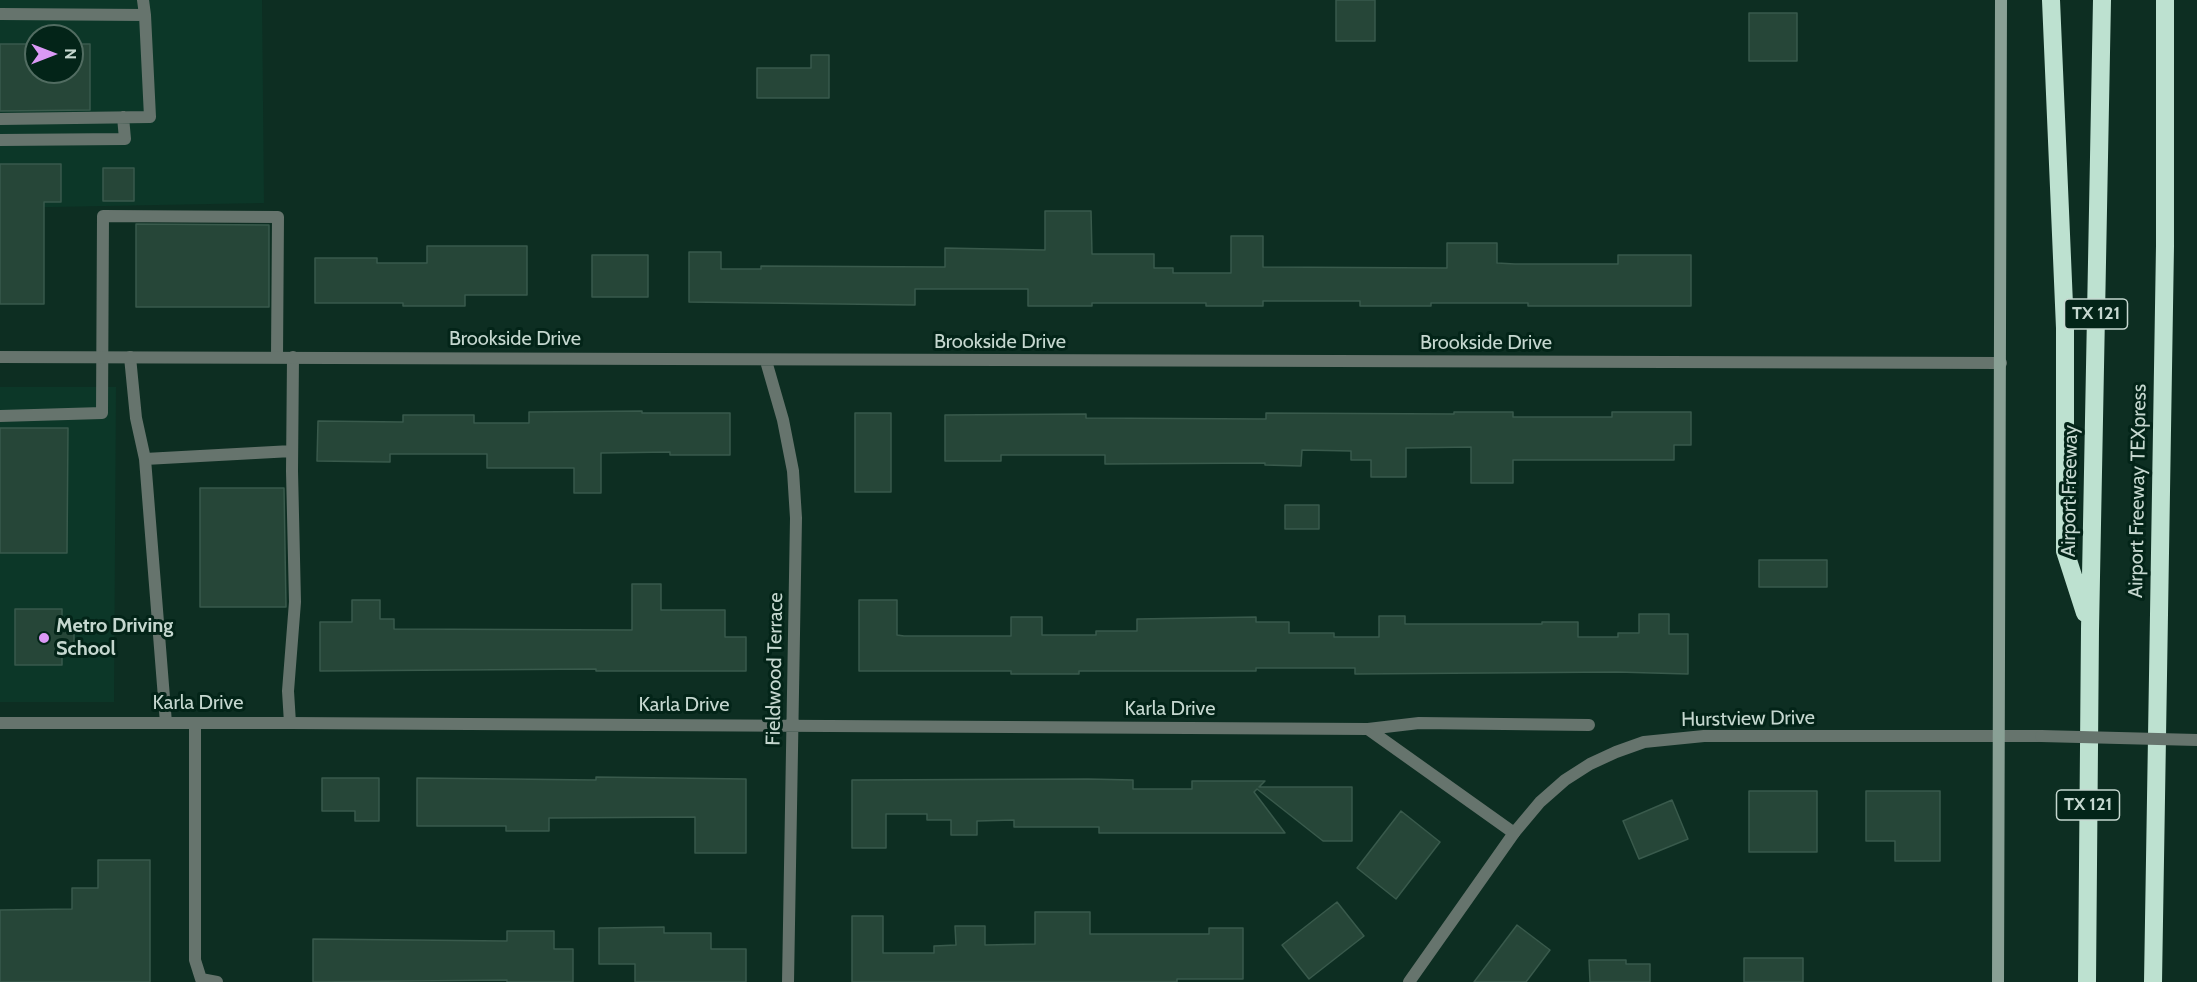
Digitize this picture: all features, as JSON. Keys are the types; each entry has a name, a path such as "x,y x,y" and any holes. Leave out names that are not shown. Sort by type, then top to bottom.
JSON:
{"highway":[{"path":"2051,0 2065,328 2065,551 2090,629"},
{"name":"Airport Freeway","path":"2087,982 2090,629 2102,0"},
{"name":"Airport Freeway TEXpress","path":"2153,982 2165,190 2165,0"}],"main road":[{"path":"1998,982 2001,0"}],"street":[{"path":"0,119 150,117 143,0"},
{"path":"0,14 145,15"},
{"path":"0,140 124,139 123,117"},
{"path":"0,416 102,413 103,216 278,217 277,357"},
{"name":"Brookside Drive","path":"0,357 2001,363"},
{"path":"130,357 136,418 145,459 166,723"},
{"path":"290,723 288,691 296,602 292,451 293,357"},
{"name":"Fieldwood Terrace","path":"766,361 783,420 793,471 796,518 788,982"},
{"path":"145,459 292,451"},
{"name":"Karla Drive","path":"0,723 1368,729 1419,723 1589,725"},
{"path":"195,723 195,960 201,979 217,982"},
{"path":"1368,729 1514,833"},
{"name":"Hurstview Drive","path":"1409,982 1514,833 1540,802 1565,780 1599,760 1644,742 1704,736 2042,736 2197,740"}],"shaded area":[{"path":"0,0 262,0 264,203 0,208"},
{"path":"0,387 116,387 114,702 0,702"}],"building":[{"path":"1336,0 1375,0 1375,41 1336,41"},
{"path":"1749,13 1797,13 1797,61 1749,61"},
{"path":"0,44 24,44 24,84 84,84 84,44 90,44 90,110 0,111"},
{"path":"811,55 829,55 829,98 757,98 757,68 811,68"},
{"path":"0,164 61,164 61,202 44,202 44,304 0,304"},
{"path":"103,168 134,168 134,201 103,201"},
{"path":"1045,211 1091,211 1092,254 1154,254 1154,268 1173,268 1173,273 1231,273 1231,236 1263,236 1263,267 1447,268 1447,243 1497,243 1497,263 1515,264 1618,264 1618,255 1691,255 1691,306 1528,306 1528,303 1431,303 1431,306 1360,306 1360,301 1263,301 1263,306 1206,306 1206,303 1092,303 1092,306 1028,306 1028,289 915,289 915,305 689,302 689,252 721,252 721,269 761,269 761,266 945,267 945,248 1045,250"},
{"path":"136,224 269,225 269,307 136,307"},
{"path":"427,246 527,246 527,295 465,295 465,306 315,303 315,258 377,258 377,263 427,263"},
{"path":"592,255 648,255 648,297 592,297"},
{"path":"642,411 642,413 730,413 730,455 670,455 670,452 601,453 601,493 574,493 574,468 487,468 487,454 390,454 390,462 317,461 318,421 403,422 403,415 474,415 474,423 529,423 529,412"},
{"path":"1454,412 1513,412 1513,417 1612,417 1612,412 1691,412 1691,445 1674,445 1674,460 1513,460 1513,483 1471,483 1471,447 1406,448 1406,477 1371,477 1371,460 1351,460 1351,451 1302,450 1301,466 1265,465 1265,463 1105,464 1105,455 1001,455 1001,461 945,461 945,415 1086,414 1086,418 1266,419 1266,413 1454,414"},
{"path":"855,413 891,413 891,492 855,492"},
{"path":"0,428 68,428 67,553 0,553"},
{"path":"200,488 284,488 286,607 200,607"},
{"path":"1285,505 1319,505 1319,529 1285,529"},
{"path":"1759,560 1827,560 1827,587 1759,587"},
{"path":"632,584 661,584 661,610 725,610 725,637 746,637 746,671 596,671 596,669 320,671 320,622 352,622 352,600 380,600 380,619 394,619 394,629 632,630"},
{"path":"859,600 897,600 897,635 904,636 1011,636 1011,617 1042,617 1042,635 1096,635 1096,631 1137,631 1137,619 1256,617 1256,622 1289,622 1289,633 1334,633 1334,637 1379,637 1379,616 1405,616 1405,624 1578,622 1578,637 1618,637 1618,633 1639,633 1639,614 1669,614 1669,634 1688,634 1688,674 1617,672 1355,674 1355,668 1256,668 1256,671 1079,671 1079,674 1011,674 1011,671 859,671"},
{"name":"Metro Driving School","path":"15,609 62,609 62,625 74,625 74,651 62,651 62,665 15,665"},
{"path":"596,777 746,779 746,853 695,853 695,817 549,818 549,831 506,831 506,826 417,826 417,778 596,780"},
{"path":"322,778 379,778 379,821 355,821 355,811 322,811"},
{"path":"852,780 1133,780 1133,789 1192,789 1192,781 1265,781 1259,787 1352,787 1352,841 1323,841 1257,789 1254,792 1285,833 1099,833 1099,827 1014,827 1014,820 977,821 977,835 951,835 951,820 927,820 927,814 886,814 886,848 852,848"},
{"path":"1749,791 1817,791 1817,852 1749,852"},
{"path":"1866,791 1940,791 1940,861 1895,861 1895,841 1866,841"},
{"path":"1672,800 1688,839 1639,859 1623,821"},
{"path":"1401,811 1440,842 1396,899 1357,868"},
{"path":"98,860 150,860 150,982 0,982 0,910 72,909 72,888 98,888"},
{"path":"1337,902 1364,936 1309,979 1282,945"},
{"path":"1035,912 1090,912 1090,934 1209,934 1209,928 1243,928 1243,979 1177,979 1177,982 852,982 852,916 883,916 883,953 934,953 934,946 956,945 955,926 985,926 985,945 1035,944"},
{"path":"1517,925 1550,950 1526,982 1474,982"},
{"path":"664,927 664,933 711,933 711,949 746,949 746,982 635,982 635,964 599,964 599,928"},
{"path":"507,931 554,931 554,949 573,949 573,982 507,982 507,980 313,982 313,939 507,941"},
{"path":"1744,958 1803,958 1803,982 1744,982"},
{"path":"1589,960 1626,960 1626,964 1650,964 1650,982 1590,982"}],"place":[{"name":"Metro Driving School","path":"44,638"}]}
